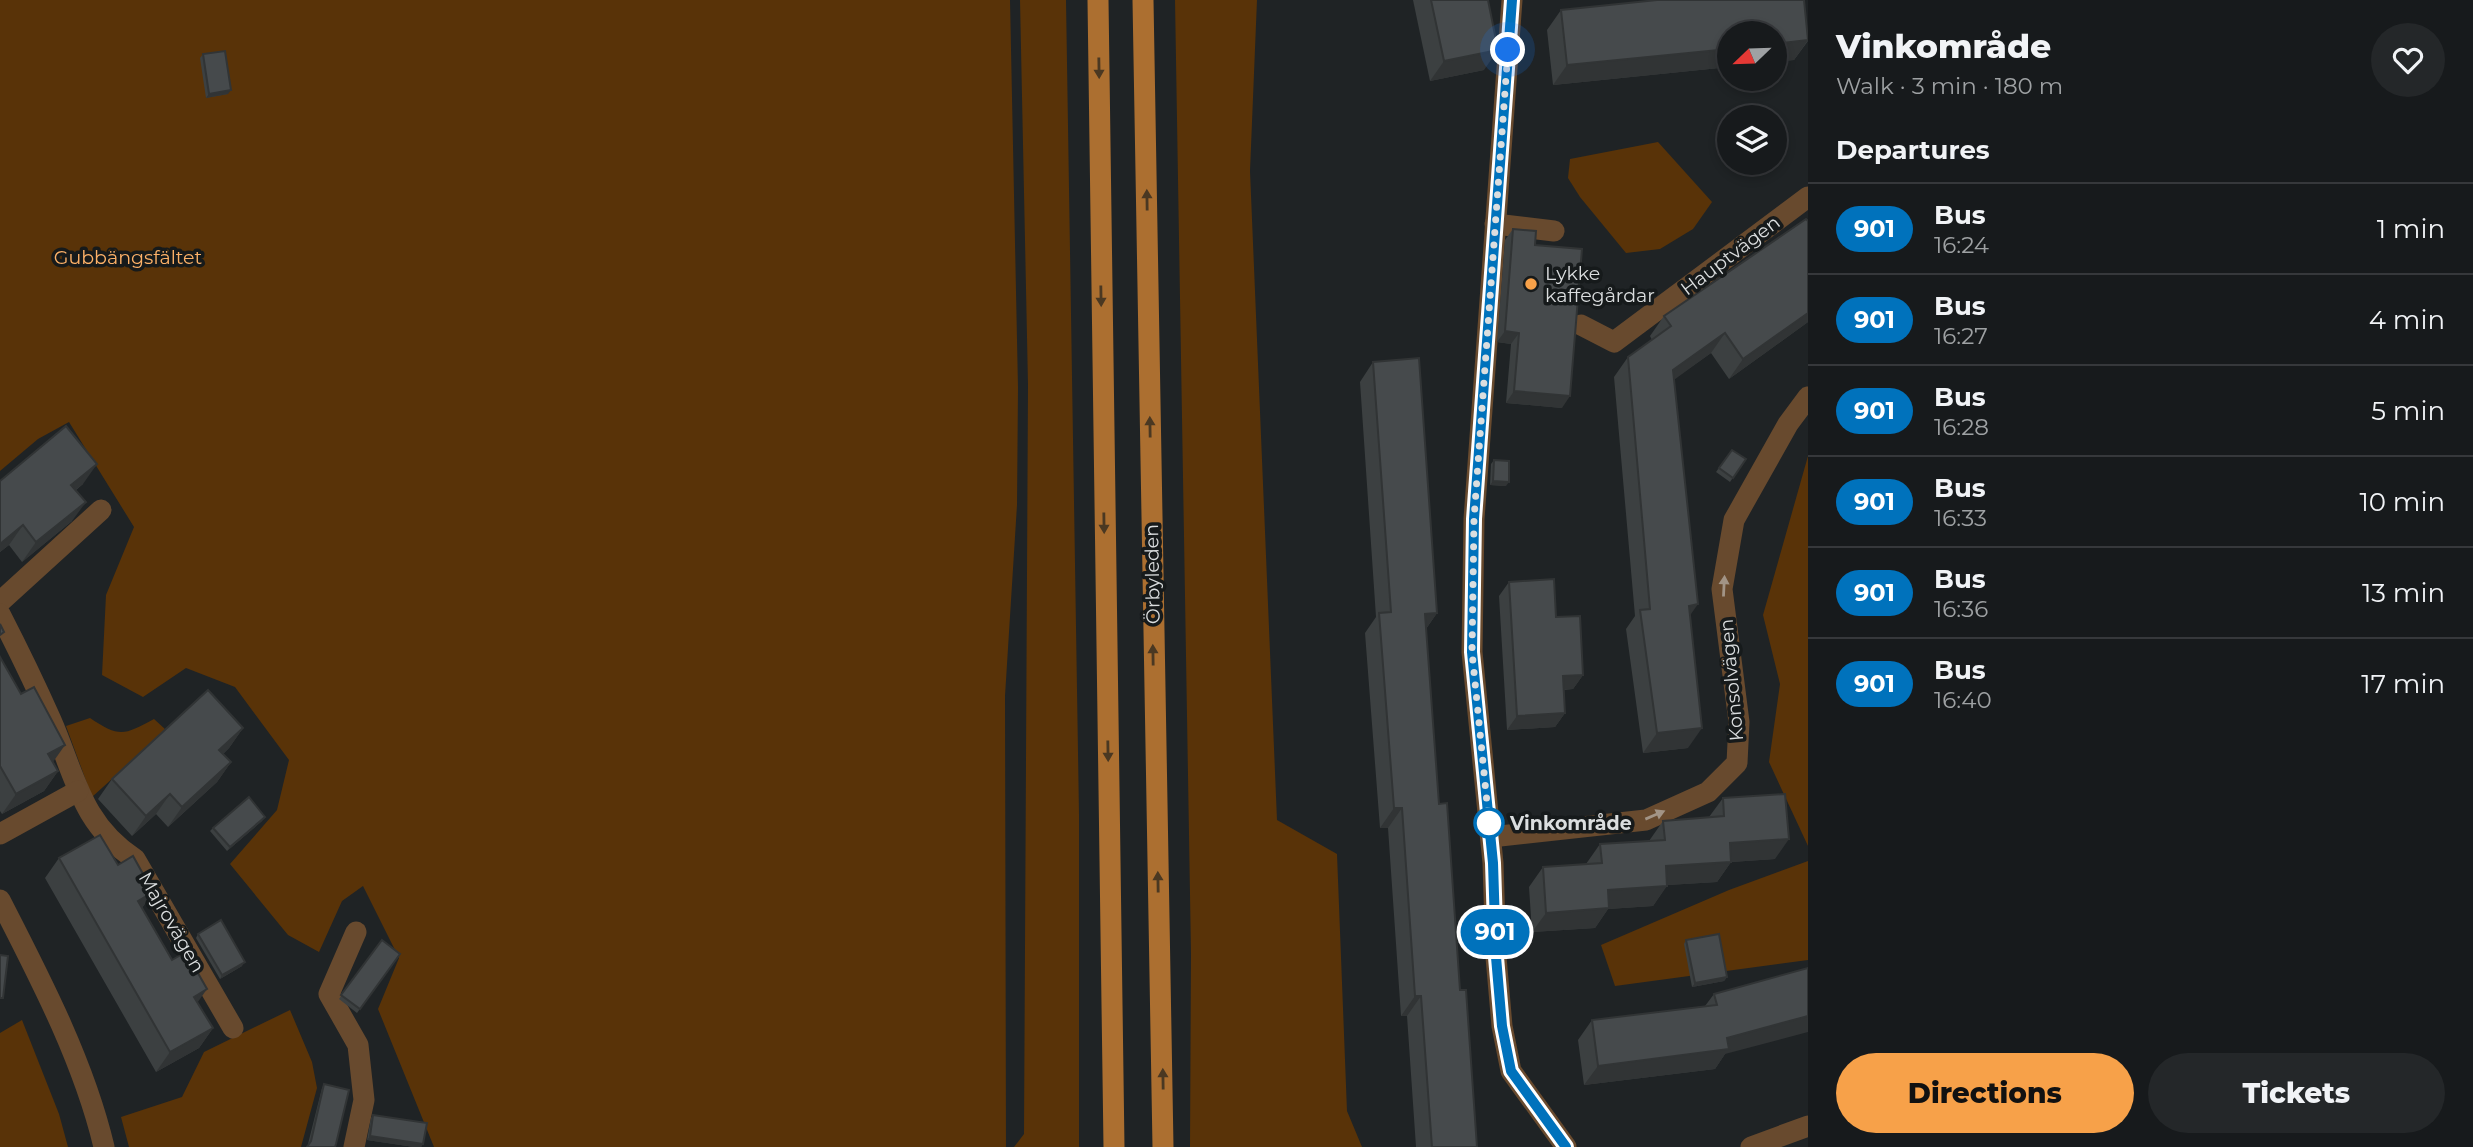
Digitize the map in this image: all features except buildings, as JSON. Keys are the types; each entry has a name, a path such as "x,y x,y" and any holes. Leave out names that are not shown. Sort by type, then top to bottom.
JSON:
{"main road":[{"path":"1098,0 1114,1147"},
{"name":"Örbyleden","path":"1143,0 1164,1147"}],"street":[{"path":"1512,0 1474,519 1472,652 1491,837 1502,1026 1511,1071 1566,1147"},
{"name":"Hauptvägen","path":"1581,325 1614,342 1808,197"},
{"path":"1495,224 1554,231"},
{"name":"Konsolvägen","path":"1491,837 1646,820 1708,792 1737,762 1739,722 1722,589 1734,520 1788,424 1808,397"},
{"path":"0,602 101,510"},
{"name":"Majrovägen","path":"0,614 21,654 52,723 78,791 93,820 117,847 135,859 233,1028"},
{"path":"0,834 78,791"},
{"path":"0,900 50,996 98,1120 104,1147"},
{"path":"354,1147 364,1100 358,1045 330,994 356,932"},
{"path":"1751,1147 1808,1126"}],"green space":[{"name":"Gubbängsfältet","path":"0,0 1010,0 1018,388 1017,505 1005,696 1006,1147 434,1147 378,1009 399,958 363,886 342,901 319,952 288,935 230,864 277,810 289,760 235,687 186,668 143,697 102,675 106,595 134,527 69,422 38,439 0,471"},
{"path":"1020,0 1066,0 1079,814 1079,1147 1014,1147 1024,1134 1028,385"},
{"path":"1175,0 1257,0 1250,171 1277,820 1337,854 1347,1111 1362,1147 1190,1147 1191,954"},
{"path":"1658,142 1712,202 1693,229 1660,249 1626,253 1580,197 1568,178 1570,159"},
{"path":"1808,456 1808,846 1769,762 1780,684 1763,615"},
{"path":"90,718 108,729 122,732 154,719 166,730 92,797 66,726"},
{"path":"1808,861 1808,960 1615,986 1601,945 1729,890"},
{"path":"290,1010 312,1062 317,1088 301,1147 129,1147 121,1117 182,1097 204,1052"},
{"path":"22,1020 59,1114 68,1147 0,1147 0,1033"}],"bus line":[{"name":"901","path":"1512,0 1474,519 1472,652 1493,863 1496,957 1502,1026 1511,1071 1566,1147"}],"place":[{"name":"Lykke kaffegårdar","path":"1531,284"},
{"name":"Vinkområde","path":"1489,823"}],"route":[{"path":"1489,823 1472,652 1474,519 1508,50"}]}
